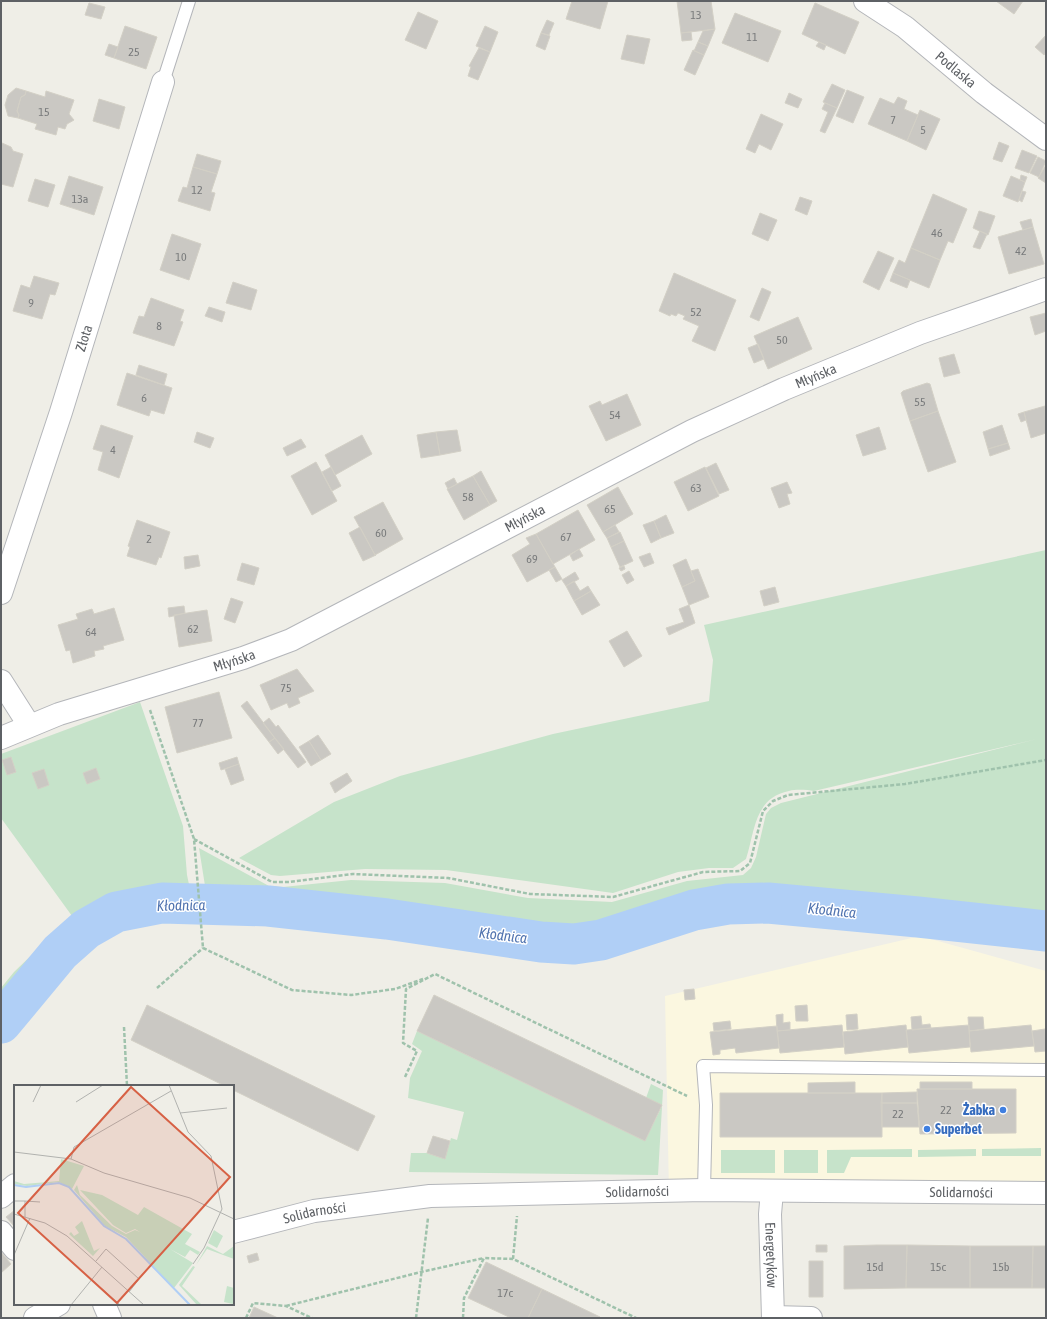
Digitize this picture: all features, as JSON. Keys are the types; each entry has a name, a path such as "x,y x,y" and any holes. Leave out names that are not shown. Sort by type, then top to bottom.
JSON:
{"street":[{"name":"Podlaska","path":"865,1 906,27 984,94 1046,139"},
{"name":"Złota","path":"1,593 62,412 163,82"},
{"name":"Młyńska","path":"1,738 29,725 59,714 243,658 291,640 692,431 784,389 920,333 1046,290"},
{"path":"1,681 29,725"},
{"path":"1,1197 14,1186"},
{"name":"Solidarności","path":"234,1232 314,1211 430,1196 704,1190 1046,1194"},
{"name":"Energetyków","path":"772,1191 770,1214 773,1318"},
{"path":"1,1232 14,1248"},
{"path":"35,1318 57,1305"},
{"path":"104,1305 110,1318"},
{"path":"773,1318 811,1318"}],"lane":[{"path":"163,82 189,1"},
{"path":"704,1190 706,1105 703,1066 1046,1070"}],"path":[{"path":"143,689 194,839 204,948"},
{"path":"194,839 272,882 289,882 353,874 448,878 530,894 613,897 703,872 740,871 750,863 763,811 773,801 788,795 905,784 1046,760"},
{"path":"204,948 292,990 351,995 395,989 435,974 706,1105"},
{"path":"157,988 204,948"},
{"path":"404,1077 417,1051 403,1043 406,989 435,974"},
{"path":"124,1027 127,1085"},
{"path":"513,1259 519,1194"},
{"path":"416,1318 430,1196"},
{"path":"463,1318 464,1298 484,1258"},
{"path":"246,1318 253,1303 286,1306 421,1272 484,1258 513,1259 636,1318"},
{"path":"286,1306 312,1318"}],"shaded area":[{"path":"920,936 1046,971 1046,1193 669,1192 665,996"}],"green space":[{"path":"1046,550 1046,922 759,892 704,900 602,932 573,937 334,905 206,892 199,848 269,886 283,887 351,880 445,883 528,898 612,902 687,881 743,875 751,868 756,857 766,814 771,808 781,803 1037,739 814,791 795,790 777,795 762,808 754,827 746,859 733,868 709,868 678,872 613,893 446,870 365,869 280,876 271,875 239,858 334,802 400,776 553,734 709,701 713,660 704,625"},
{"path":"140,702 183,826 187,875 191,894 154,894 129,899 107,908 86,921 67,936 50,953 1,1009 1,988 14,972 72,916 1,818 1,754"},
{"path":"417,1031 645,1141 662,1106 646,1098 651,1084 663,1090 658,1175 409,1172 411,1153 427,1153 445,1158 451,1138 457,1140 464,1112 408,1098 410,1078 422,1051 412,1044"},
{"path":"1041,1148 1041,1156 982,1156 982,1149"},
{"path":"912,1149 912,1157 851,1157 844,1173 827,1173 827,1150"},
{"path":"976,1149 976,1156 918,1157 918,1150"},
{"path":"721,1150 775,1150 775,1173 721,1173"},
{"path":"784,1150 818,1150 818,1173 784,1173"}],"building":[{"path":"572,1 608,1 600,29 566,19"},
{"path":"677,1 711,1 715,29 681,33"},
{"path":"996,1 1023,1 1014,14"},
{"path":"89,3 105,7 101,19 85,15"},
{"path":"815,3 859,22 845,54 802,34"},
{"path":"418,12 438,21 426,49 405,40"},
{"path":"735,13 781,31 768,62 722,43"},
{"path":"547,20 554,23 549,35 541,33"},
{"path":"125,26 157,37 146,69 114,58"},
{"path":"485,26 498,32 490,52 476,46"},
{"path":"715,29 708,46 698,42 703,31"},
{"path":"691,32 692,40 682,41 681,33"},
{"path":"541,33 550,36 545,50 536,46"},
{"path":"627,35 650,39 644,64 621,59"},
{"path":"1046,35 1046,52 1044,55 1035,47"},
{"path":"698,42 708,46 704,55 694,51"},
{"path":"819,42 826,45 824,50 816,46"},
{"path":"109,44 118,47 114,58 105,55"},
{"path":"479,48 490,52 478,80 468,76 471,67 469,66"},
{"path":"693,50 704,55 695,75 684,70"},
{"path":"832,84 845,90 837,108 823,102"},
{"path":"16,88 26,91 25,95 21,97 17,111 19,115 18,118 8,116 5,105 8,95"},
{"path":"847,90 864,97 853,123 836,116"},
{"path":"26,91 45,97 46,91 74,100 69,114 74,120 67,124 65,129 58,127 56,135 35,129 37,124 18,118 19,115 17,111 21,97 25,95"},
{"path":"789,93 802,99 798,108 785,103"},
{"path":"898,97 907,101 904,109 918,115 907,141 868,124 880,98 894,104"},
{"path":"99,99 125,107 119,129 93,121"},
{"path":"825,103 837,108 825,133 820,131 828,112 822,109"},
{"path":"920,110 940,119 926,150 907,141"},
{"path":"761,114 783,124 771,150 759,144 755,153 746,149"},
{"path":"999,142 1009,146 1002,162 993,159"},
{"path":"2,143 11,147 13,151 23,154 13,187 1,184"},
{"path":"1022,150 1037,156 1029,173 1015,168"},
{"path":"197,154 221,161 217,174 193,167"},
{"path":"1038,157 1046,161 1039,177 1030,173"},
{"path":"1046,165 1046,183 1038,178"},
{"path":"193,167 217,174 211,192 215,193 210,211 178,201 183,187 187,188"},
{"path":"1021,175 1027,177 1025,182 1020,180"},
{"path":"69,176 103,187 94,215 60,204"},
{"path":"1011,176 1025,182 1018,202 1003,196"},
{"path":"35,179 55,185 48,207 28,201"},
{"path":"1022,191 1026,192 1022,202 1019,200"},
{"path":"933,194 967,209 953,243 948,241 940,260 911,248"},
{"path":"800,197 812,201 807,215 795,210"},
{"path":"979,211 995,216 988,235 973,228"},
{"path":"760,213 777,220 768,241 752,234"},
{"path":"1031,219 1033,227 1023,230 1020,222"},
{"path":"1033,227 1044,264 1009,274 998,237"},
{"path":"980,231 987,234 980,249 973,247"},
{"path":"172,234 201,244 189,280 160,270"},
{"path":"911,248 940,260 929,288 893,273 899,260 905,263"},
{"path":"878,251 894,258 879,290 863,282"},
{"path":"674,273 736,300 715,351 692,341 699,326 683,319 685,316 678,313 676,316 671,314 670,316 659,311"},
{"path":"893,273 910,280 907,288 890,281"},
{"path":"34,276 59,283 55,295 50,294 42,319 13,311 21,285 30,288"},
{"path":"233,282 257,290 251,310 226,303"},
{"path":"762,288 771,292 759,321 750,317"},
{"path":"151,298 184,310 180,321 183,322 174,346 133,333 139,316 144,317"},
{"path":"209,307 225,312 222,322 205,316"},
{"path":"1046,313 1046,331 1035,335 1030,317"},
{"path":"798,317 812,349 768,369 754,336"},
{"path":"758,344 764,359 754,363 748,348"},
{"path":"954,354 960,373 944,377 939,358"},
{"path":"139,365 167,374 164,385 136,375"},
{"path":"127,373 172,388 164,414 151,410 149,416 117,405"},
{"path":"927,383 930,384 938,411 910,421 901,393"},
{"path":"627,394 641,425 606,441 589,406 600,401 602,405"},
{"path":"1045,406 1046,433 1031,438 1024,412"},
{"path":"938,411 956,462 928,472 910,421"},
{"path":"1024,412 1026,420 1021,422 1018,414"},
{"path":"101,425 133,436 119,478 98,470 103,452 93,449"},
{"path":"1002,425 1008,443 988,449 983,432"},
{"path":"879,427 886,449 863,456 856,435"},
{"path":"457,430 461,451 440,455 436,432"},
{"path":"197,432 214,438 210,448 194,442"},
{"path":"436,432 440,455 421,458 417,435"},
{"path":"362,435 372,454 335,475 325,455"},
{"path":"301,439 306,447 287,456 283,448"},
{"path":"1008,443 1010,449 990,456 988,449"},
{"path":"316,462 337,501 312,515 291,476"},
{"path":"716,463 729,490 719,494 706,468"},
{"path":"331,467 341,486 332,491 322,472"},
{"path":"705,467 719,496 688,511 674,482"},
{"path":"481,471 497,501 490,505 473,476"},
{"path":"473,476 490,505 464,520 447,489"},
{"path":"454,478 457,484 448,489 445,483"},
{"path":"787,482 792,493 787,494 790,504 779,508 771,488"},
{"path":"618,487 633,514 603,532 587,505"},
{"path":"383,502 403,539 375,555 354,517"},
{"path":"578,510 595,540 553,564 536,534"},
{"path":"666,515 674,533 661,538 654,521"},
{"path":"137,520 170,532 161,558 159,557 156,565 127,556 130,547 128,546"},
{"path":"654,521 661,538 651,543 643,525"},
{"path":"615,525 619,532 607,538 603,532"},
{"path":"360,527 376,555 363,561 349,533"},
{"path":"620,532 624,541 611,547 607,538"},
{"path":"536,534 555,567 527,582 512,555 530,544 526,538"},
{"path":"624,541 633,561 620,567 611,547"},
{"path":"579,549 583,556 573,561 570,555"},
{"path":"650,553 654,563 644,567 639,557"},
{"path":"198,555 200,566 185,569 184,557"},
{"path":"686,559 695,581 682,587 673,565"},
{"path":"242,563 259,568 254,585 237,580"},
{"path":"624,566 625,569 621,571 619,568"},
{"path":"555,567 562,579 556,582 549,570"},
{"path":"698,569 709,597 689,605 682,587 695,581 691,571"},
{"path":"629,571 634,580 627,584 622,575"},
{"path":"575,572 579,579 566,586 562,580"},
{"path":"574,581 580,591 588,586 591,591 574,601 566,586"},
{"path":"775,587 779,602 764,606 760,591"},
{"path":"591,591 600,605 582,615 574,601"},
{"path":"231,598 243,602 235,623 224,619"},
{"path":"689,605 695,623 669,635 666,628 684,622 679,609"},
{"path":"184,606 185,613 169,617 168,608"},
{"path":"114,608 124,640 103,646 104,649 94,651 95,656 73,663 70,650 66,651 58,625 78,619 76,614 92,609 94,614"},
{"path":"207,610 212,641 179,647 174,615"},
{"path":"627,631 642,656 624,667 609,641"},
{"path":"297,669 314,691 298,698 300,703 289,708 287,703 271,710 260,685"},
{"path":"219,692 232,738 177,753 165,707"},
{"path":"247,701 275,738 269,742 241,706"},
{"path":"269,718 276,727 278,725 306,762 298,768 263,723"},
{"path":"318,735 331,754 321,760 309,741"},
{"path":"275,738 284,749 278,754 269,742"},
{"path":"309,741 321,760 311,766 299,747"},
{"path":"11,757 16,772 7,775 2,760"},
{"path":"237,757 239,764 221,770 219,763"},
{"path":"239,764 244,780 231,785 225,769"},
{"path":"96,768 100,779 87,784 83,773"},
{"path":"44,769 49,785 38,789 32,773"},
{"path":"347,773 352,781 335,793 330,783"},
{"path":"694,989 695,999 685,1000 684,990"},
{"path":"434,995 662,1105 645,1141 417,1031"},
{"path":"147,1005 375,1116 358,1151 234,1090 234,1085 223,1085 131,1040"},
{"path":"807,1005 808,1021 796,1021 795,1006"},
{"path":"783,1014 783,1023 790,1022 790,1030 777,1031 776,1015"},
{"path":"857,1014 858,1029 847,1030 846,1015"},
{"path":"921,1016 922,1025 930,1024 931,1028 912,1030 911,1017"},
{"path":"968,1017 983,1017 984,1029 969,1031"},
{"path":"730,1021 731,1029 714,1031 713,1023"},
{"path":"842,1025 844,1047 780,1053 777,1031"},
{"path":"906,1025 908,1047 845,1054 843,1032"},
{"path":"969,1025 970,1047 909,1053 906,1030"},
{"path":"1031,1025 1034,1046 971,1052 969,1031"},
{"path":"777,1026 779,1048 736,1053 735,1048 720,1050 720,1054 713,1055 710,1032"},
{"path":"1045,1029 1046,1051 1035,1052 1032,1031"},
{"path":"855,1082 855,1093 808,1093 808,1083"},
{"path":"920,1082 972,1082 972,1089 920,1089"},
{"path":"917,1089 1016,1089 1016,1133 920,1134"},
{"path":"917,1092 917,1103 881,1103 882,1093"},
{"path":"720,1093 882,1093 882,1137 720,1137"},
{"path":"881,1103 917,1103 919,1127 882,1127"},
{"path":"433,1136 450,1141 445,1159 427,1153"},
{"path":"14,1211 14,1226 6,1217"},
{"path":"816,1245 827,1245 827,1252 816,1252"},
{"path":"907,1245 906,1288 844,1289 844,1246"},
{"path":"907,1245 970,1246 970,1288 906,1288"},
{"path":"970,1246 1033,1246 1032,1288 970,1288"},
{"path":"1033,1246 1046,1246 1046,1288 1032,1288"},
{"path":"1,1252 11,1264 1,1273"},
{"path":"257,1253 259,1260 249,1263 247,1256"},
{"path":"809,1261 823,1261 823,1297 809,1297"},
{"path":"486,1262 542,1289 528,1318 511,1318 468,1298"},
{"path":"542,1289 600,1317 528,1318"},
{"path":"254,1307 278,1318 249,1318"}],"waterway":[{"name":"Kłodnica","path":"1,1023 60,952 86,929 116,912 162,903 268,906 387,919 541,942 574,944 601,940 694,910 728,904 768,903 1046,931"}],"place":[{"name":"Żabka","path":"1003,1110"},
{"name":"Superbet","path":"927,1129"}]}
